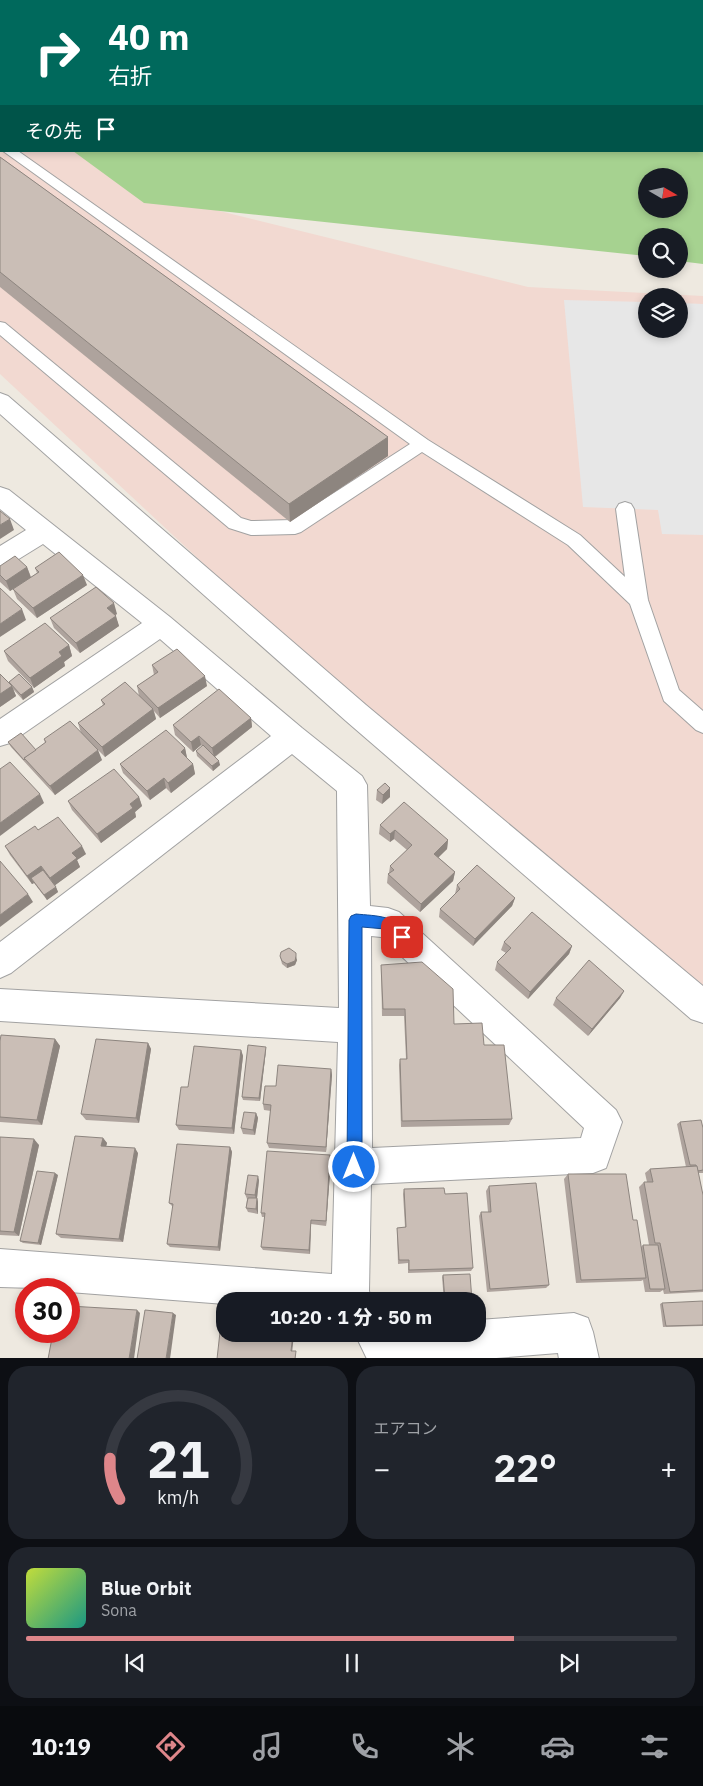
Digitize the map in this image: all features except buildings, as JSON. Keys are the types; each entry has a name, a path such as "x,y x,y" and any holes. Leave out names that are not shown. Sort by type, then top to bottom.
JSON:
{"street":[{"path":"0,401 349,706 703,1007"},
{"path":"0,496 161,624 292,737 352,785 356,920 352,1292"},
{"path":"0,558 44,531"},
{"path":"0,734 161,624"},
{"path":"0,962 292,737"},
{"path":"354,1167 593,1155 604,1122 388,924 356,920"},
{"path":"0,1004 355,1026"},
{"path":"0,1268 282,1292"},
{"path":"486,1339 574,1332 579,1358"},
{"path":"379,1342 382,1347 446,1342"}],"lane":[{"path":"10,152 422,444 574,540 638,600"},
{"path":"0,327 235,524 251,528 295,527 422,444"},
{"path":"625,509 638,600 671,695 703,724"}],"shaded area":[{"path":"0,152 92,152 155,195 528,287 638,293 638,338 688,338 688,295 703,296 703,998 234,592 0,374"},
{"path":"564,300 638,302 638,338 688,338 688,303 703,304 703,535 662,534 658,510 583,507"}],"green space":[{"path":"74,152 703,152 703,264 688,262 688,228 638,228 638,255 144,203"}],"route":[{"path":"354,1167 356,920 388,924 402,937"}]}
